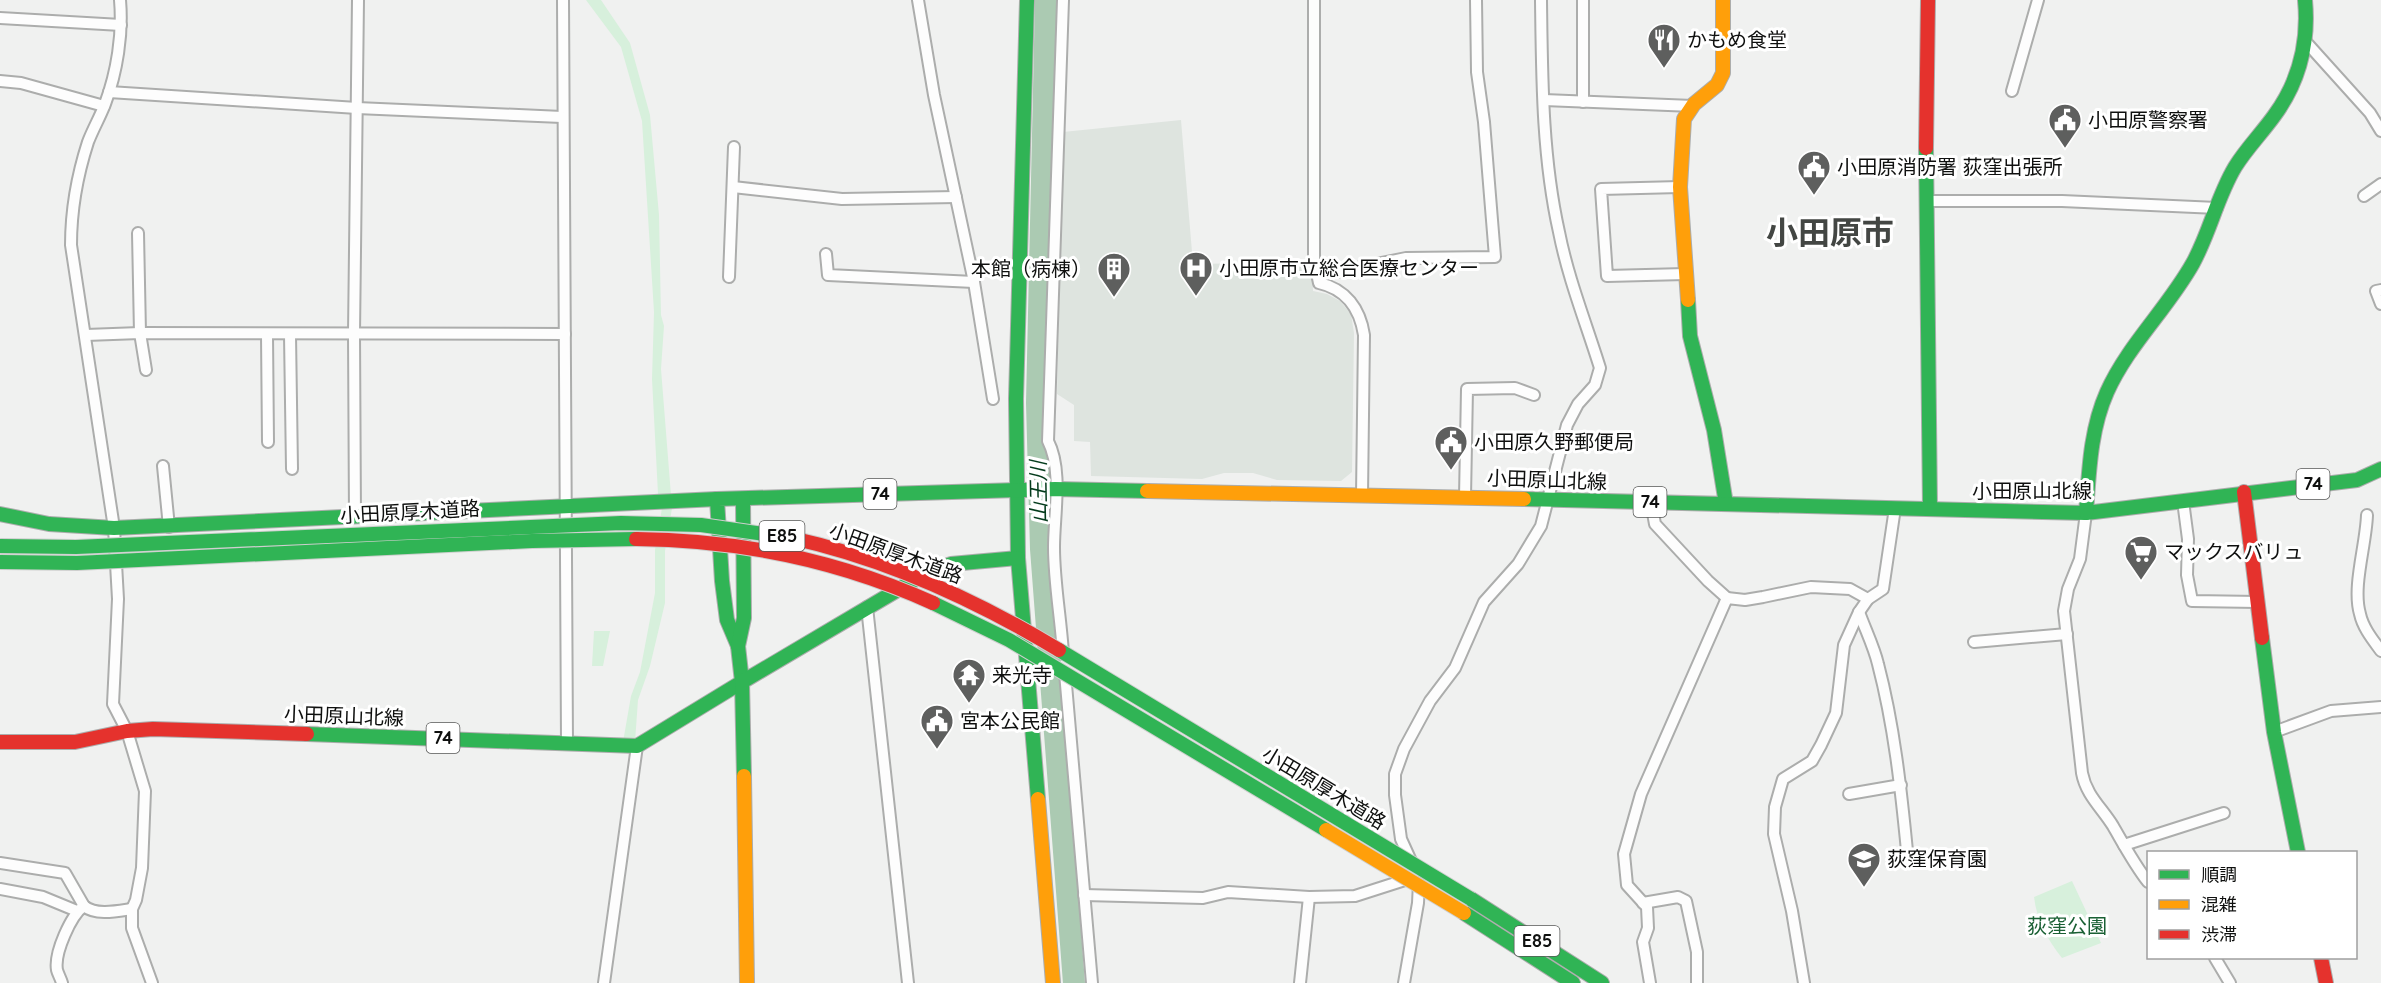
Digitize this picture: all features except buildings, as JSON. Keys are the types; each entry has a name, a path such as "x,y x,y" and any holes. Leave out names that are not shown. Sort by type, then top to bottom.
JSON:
{"main road":[{"path":"1027,0 1016,399 1023,490 1018,558 1053,983"},
{"path":"1723,0 1723,73 1718,85 1693,106 1684,119 1680,187 1690,336 1714,430 1726,504"},
{"path":"1929,0 1926,201 1930,509"},
{"path":"2086,513 2089,468 2096,425 2108,391 2195,261 2234,168 2276,114 2285,97 2295,77 2306,42 2305,0"},
{"name":"小田原山北線","path":"0,514 49,524 114,528 170,527 717,499 1055,489 1465,496 2086,513 2357,480 2381,471"},
{"path":"2244,492 2274,732 2298,851"},
{"path":"717,499 727,620 738,646"},
{"path":"743,499 744,618 738,646 741,682 747,983"},
{"name":"小田原厚木道路","path":"0,546 76,547 629,523 728,527 782,536 835,549 892,567 954,592 1014,623 1471,899 1602,983"},
{"name":"小田原厚木道路","path":"0,562 77,563 631,538 699,541 779,552 831,565 886,582 952,610 1009,639 1464,913 1574,983"},
{"path":"637,746 867,607 939,567 970,561 1018,558"},
{"name":"小田原山北線","path":"0,742 75,742 127,731 153,729 637,746"},
{"path":"2321,959 2326,983"}],"street":[{"path":"120,0 122,25 109,92 89,141 71,210 71,245 114,528 118,599 113,704 127,731 145,791 142,868 132,909 132,928 152,983"},
{"path":"356,517 354,334 358,0"},
{"path":"563,0 567,743"},
{"path":"918,0 934,95 974,282 993,399"},
{"path":"1063,0 1048,441 1054,453 1054,548 1092,983"},
{"path":"1314,0 1314,259 1319,283 1329,285 1352,302 1363,324 1362,495"},
{"path":"1318,276 1406,258 1495,257 1484,122 1477,72 1476,0"},
{"path":"1404,983 1418,903 1419,876 1401,839 1395,795 1395,774 1404,749 1430,701 1455,668 1484,602 1518,564 1540,526 1549,500 1567,425 1578,404 1594,385 1600,368 1559,233 1551,191 1544,100 1541,0"},
{"path":"1582,0 1583,102"},
{"path":"2012,91 2038,0"},
{"path":"0,18 122,25"},
{"path":"2306,42 2370,113 2381,131"},
{"path":"0,81 21,82 104,106"},
{"path":"109,92 357,108 562,117"},
{"path":"1544,100 1693,106"},
{"path":"729,277 734,147"},
{"path":"2364,196 2381,184"},
{"path":"733,187 842,199 957,197"},
{"path":"1680,187 1601,189 1607,276 1685,274"},
{"path":"1926,201 2062,201 2217,207"},
{"path":"138,233 140,333 146,370"},
{"path":"826,254 828,275 974,282"},
{"path":"2381,290 2376,291 2381,304"},
{"path":"86,335 140,333 565,334"},
{"path":"267,335 268,442"},
{"path":"290,335 292,468"},
{"path":"1465,496 1467,389 1515,388 1534,395"},
{"path":"163,466 170,527"},
{"path":"2183,501 2188,538 2187,575 2192,601 2258,602"},
{"path":"1651,502 1655,524 1727,598 1745,600 1811,586 1850,589 1868,599"},
{"path":"1804,983 1792,911 1774,834 1774,807 1783,779 1812,760 1836,713 1844,645 1858,612 1868,599 1883,589 1895,508"},
{"path":"2086,513 2080,560 2065,601 2084,783 2147,880"},
{"path":"2367,516 2366,540 2356,595 2360,615 2368,633 2381,651"},
{"path":"1650,983 1642,942 1648,921 1647,907 1627,885 1624,854 1636,807 1727,598"},
{"path":"867,607 908,983"},
{"path":"1858,612 1878,662 1901,785 1907,851"},
{"path":"1974,642 2067,634"},
{"path":"2274,732 2331,711 2381,707"},
{"path":"604,983 637,746"},
{"path":"1849,794 1901,785"},
{"path":"2124,845 2224,813"},
{"path":"0,863 65,873 81,908"},
{"path":"1084,895 1203,898 1228,892 1309,897 1355,896 1419,876"},
{"path":"0,889 15,888 89,910 132,909"},
{"path":"1300,983 1309,897"},
{"path":"1643,903 1678,897 1686,901 1697,952 1697,983"},
{"path":"62,983 57,968 60,948 81,908"},
{"path":"2216,959 2230,983"}],"shaded area":[{"name":"小田原市立総合医療センター","path":"1181,120 1193,264 1309,262 1312,265 1313,291 1327,294 1340,301 1351,314 1354,333 1352,472 1341,481 1277,480 1253,473 1224,473 1202,479 1091,476 1090,442 1074,441 1074,405 1057,394 1063,132"}],"green space":[{"path":"586,0 601,0 630,43 650,115 659,215 661,315 664,326 661,369 672,508 665,551 665,603 650,666 638,700 635,742 623,742 631,696 640,672 655,593 655,550 662,508 658,494 652,379 654,312 642,121 621,47"},
{"path":"594,631 610,631 603,666 592,666"},
{"name":"荻窪公園","path":"2072,881 2101,943 2062,958 2044,929 2034,897"}],"waterway":[{"name":"山王川","path":"1046,0 1037,403 1041,549 1074,983"}],"traffic: fast":[{"path":"1027,0 1016,399 1018,558 1038,799"},
{"path":"2086,513 2089,467 2101,406 2126,358 2172,296 2193,263 2235,167 2283,103 2296,75 2304,46 2305,0"},
{"path":"1926,148 1930,509"},
{"path":"1688,300 1690,336 1714,430 1726,504"},
{"path":"1524,499 2086,513 2357,480 2381,469"},
{"path":"738,646 727,620 717,499 1055,489 1147,491"},
{"path":"0,514 49,524 114,528 717,499"},
{"path":"307,734 637,746 742,682 738,646 744,618 743,499"},
{"path":"0,546 76,547 621,523 701,525 792,538"},
{"path":"0,562 77,563 532,541 636,539"},
{"path":"744,776 742,682 928,572 951,564 1018,558"},
{"path":"933,603 1009,640 1326,830"},
{"path":"2262,638 2274,732 2298,851"},
{"path":"1059,650 1471,899"},
{"path":"1471,899 1602,983"},
{"path":"1464,913 1573,983"}],"traffic: slow":[{"path":"1688,300 1680,187 1684,119 1694,104 1717,85 1723,73 1723,0"},
{"path":"1147,491 1524,499"},
{"path":"744,776 747,983"},
{"path":"1038,799 1053,983"},
{"path":"1326,830 1464,913"}],"traffic: jam":[{"path":"1926,148 1928,0"},
{"path":"2244,492 2262,638"},
{"path":"792,538 862,557 930,583 996,614 1059,650"},
{"path":"636,539 712,543 788,555 861,575 933,603"},
{"path":"0,742 75,742 127,731 153,729 307,734"},
{"path":"2321,959 2326,983"}],"place":[{"name":"かもめ食堂","path":"1664,69"},
{"name":"小田原警察署","path":"2065,149"},
{"name":"小田原消防署 荻窪出張所","path":"1814,196"},
{"name":"小田原市立総合医療センター","path":"1196,297"},
{"name":"本館（病棟）","path":"1114,298"},
{"name":"小田原久野郵便局","path":"1451,471"},
{"name":"マックスバリュ","path":"2141,581"},
{"name":"来光寺","path":"969,704"},
{"name":"宮本公民館","path":"937,750"},
{"name":"荻窪保育園","path":"1864,888"}],"district":[{"name":"小田原市","path":"1830,233"}]}
